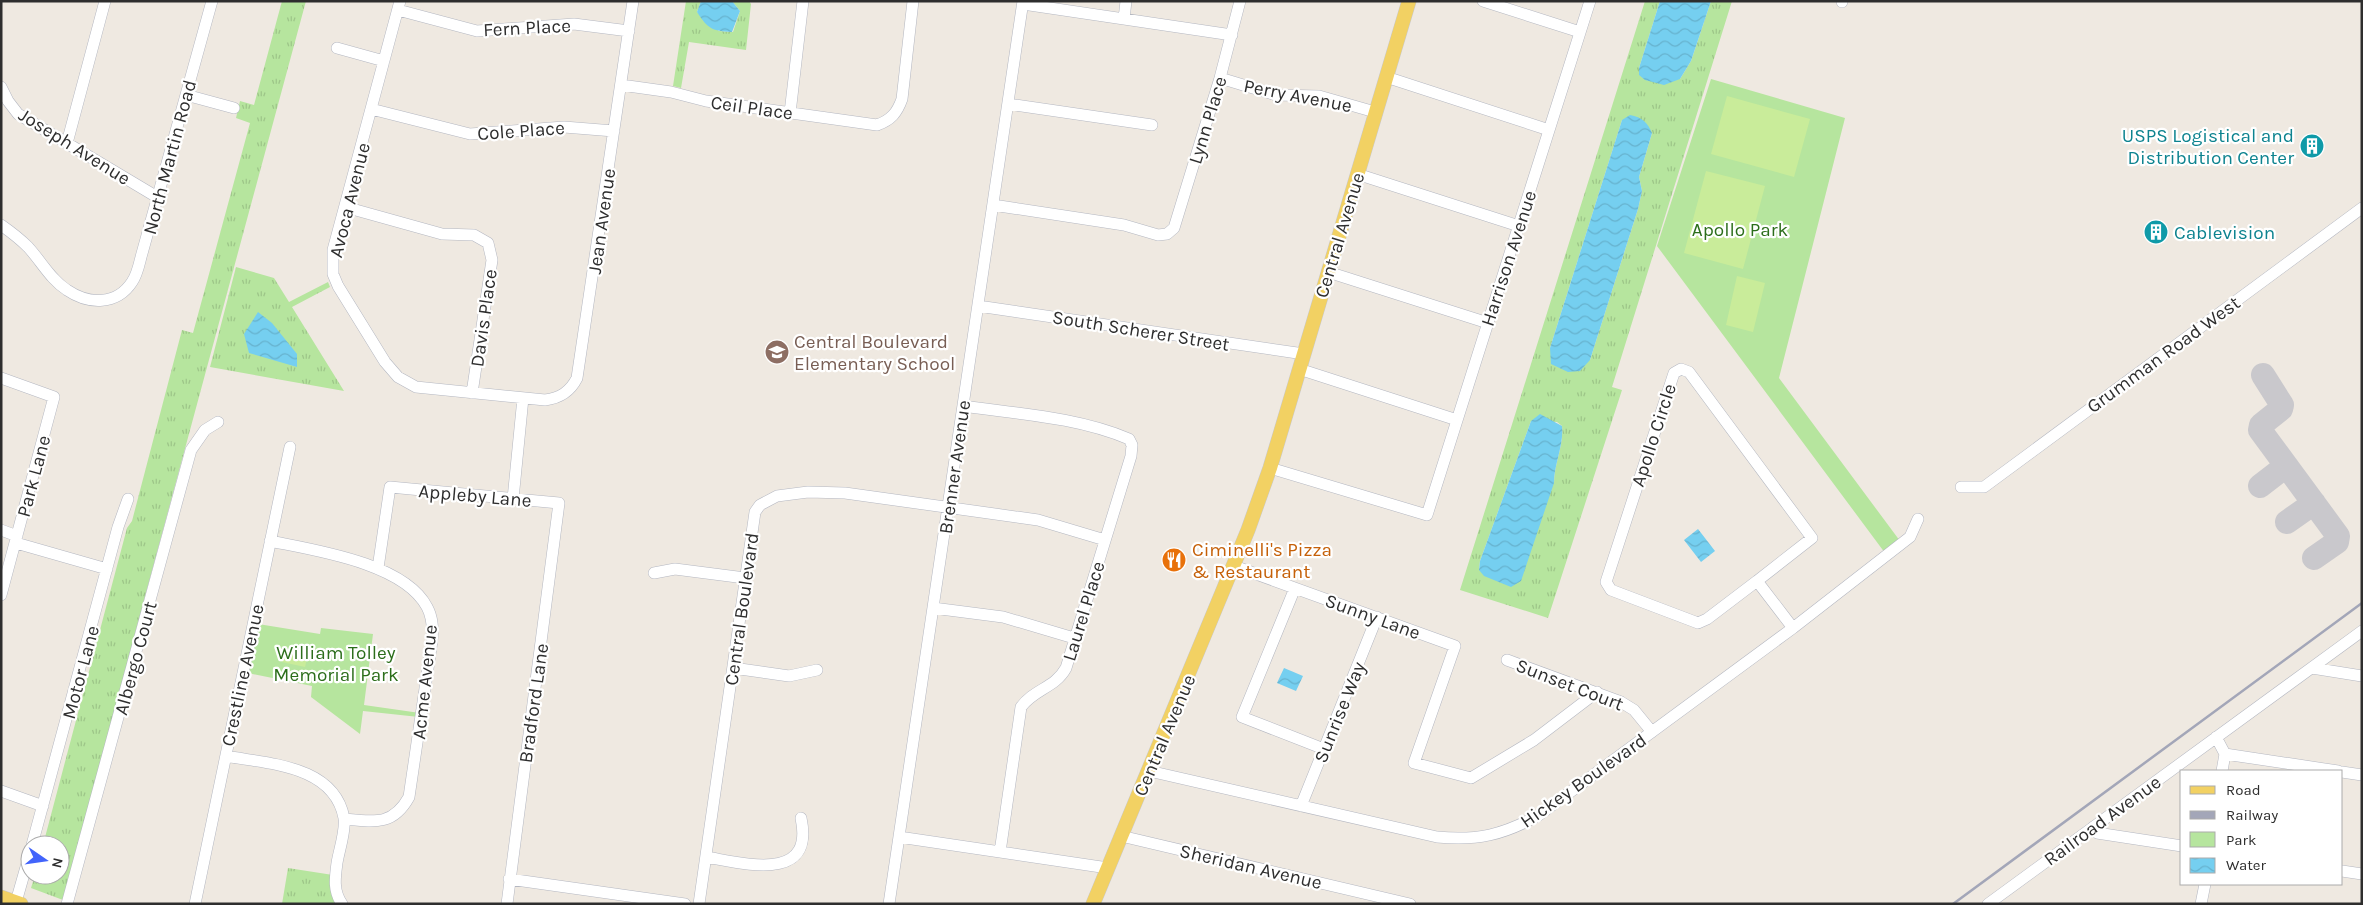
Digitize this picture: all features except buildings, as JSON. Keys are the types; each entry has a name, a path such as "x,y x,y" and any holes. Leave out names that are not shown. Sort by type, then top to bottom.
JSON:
{"main road":[{"name":"Central Avenue","path":"1093,904 1234,566 1305,371 1304,354 1409,1"},
{"path":"1,897 18,903"}],"street":[{"path":"67,143 105,1"},
{"name":"North Martin Road","path":"1,225 28,247 67,290 91,300 108,300 116,297 134,280 212,1"},
{"name":"Jean Avenue","path":"523,398 555,399 568,391 577,378 633,1"},
{"path":"790,112 802,1"},
{"name":"Ceil Place","path":"621,85 671,92 706,100 877,125 884,122 898,110 902,99 913,1"},
{"path":"1124,19 1126,1"},
{"name":"Lynn Place","path":"993,205 1124,225 1158,235 1167,234 1174,228 1220,78 1240,1"},
{"path":"1483,1 1580,32"},
{"name":"Harrison Avenue","path":"1270,468 1427,515 1590,1"},
{"path":"1023,2 1232,35"},
{"name":"Brenner Avenue","path":"889,904 1023,2"},
{"name":"Fern Place","path":"399,6 477,31 574,24 629,31"},
{"name":"Avoca Avenue","path":"399,6 333,250 334,274 338,286 385,362 398,377 416,387 523,398"},
{"path":"337,48 384,61"},
{"path":"1386,77 1549,130"},
{"name":"Perry Avenue","path":"1220,78 1276,95 1319,96 1376,112"},
{"name":"Joseph Avenue","path":"1,87 8,101 18,114 157,197"},
{"path":"186,94 234,108"},
{"path":"1008,104 1152,125"},
{"name":"Cole Place","path":"371,109 470,134 564,126 614,130"},
{"path":"1357,174 1519,226"},
{"name":"Davis Place","path":"345,208 442,234 474,235 488,243 492,260 472,393"},
{"name":"Grumman Road West","path":"1960,487 1984,487 2362,208"},
{"path":"1328,272 1488,323"},
{"name":"South Scherer Street","path":"978,306 1304,354"},
{"name":"Apollo Circle","path":"1681,369 1690,372 1812,538 1757,582 1707,619 1698,622 1611,590 1606,582 1674,374 1681,369"},
{"path":"1305,371 1457,420"},
{"name":"Park Lane","path":"1,378 54,398 1,595"},
{"path":"513,499 523,398"},
{"name":"Laurel Place","path":"963,406 1090,426 1108,430 1129,439 1131,442 1131,456 1062,676 1055,683 1029,696 1021,707 1000,852"},
{"name":"Albergo Court","path":"67,904 191,450 205,430 218,422"},
{"name":"Crestline Avenue","path":"195,904 290,447"},
{"name":"Appleby Lane","path":"378,568 390,487 559,503"},
{"name":"Central Boulevard","path":"699,904 755,512 760,505 777,496 808,492 845,492 1038,520 1105,540"},
{"name":"Motor Lane","path":"35,835 107,569 128,499"},
{"name":"Bradford Lane","path":"506,904 559,503"},
{"name":"Hickey Boulevard","path":"1149,771 1437,837 1476,838 1508,831 1539,815 1793,628 1910,537 1918,519"},
{"path":"1,530 16,539 107,569"},
{"name":"Acme Avenue","path":"270,541 349,558 378,568 403,583 419,596 427,606 432,619 432,641 409,797 405,804 389,818 377,823 344,819"},
{"name":"Sunny Lane","path":"1234,566 1455,646 1414,763 1471,778 1534,740 1597,692"},
{"path":"654,573 675,569 745,578"},
{"path":"1757,582 1793,628"},
{"path":"1294,588 1242,717 1324,749"},
{"path":"933,608 1003,617 1074,638"},
{"name":"Sunrise Way","path":"1300,806 1377,618"},
{"name":"Railroad Avenue","path":"1988,904 2362,631"},
{"name":"Sunset Court","path":"1508,660 1621,702 1634,710 1652,732"},
{"path":"733,668 789,676 817,670"},
{"path":"2312,668 2362,676"},
{"path":"2216,737 2225,754 2222,770"},
{"path":"2225,754 2327,770"},
{"path":"226,756 297,770 316,777 337,798 344,819 334,881 338,898 342,904"},
{"path":"2343,772 2362,775"},
{"path":"1,791 43,806"},
{"path":"706,857 767,866 779,865 788,861 802,844 803,829 800,818"},
{"path":"2093,827 2097,833 2180,846"},
{"name":"Sheridan Avenue","path":"1122,836 1410,904"},
{"path":"899,837 1108,868"},
{"path":"2343,871 2362,874"},
{"path":"510,879 685,904"},
{"path":"18,903 22,885"},
{"path":"2202,904 2205,885"}],"green space":[{"path":"282,1 306,1 70,874 70,835 46,835 127,528 132,521 182,330 193,333 250,123 236,118 240,101 254,105"},
{"path":"686,1 701,1 697,12 719,31 733,32 740,11 732,1 749,1 751,4 746,50 689,42 681,88 673,86"},
{"path":"1645,1 1660,1 1639,68 1639,75 1680,79 1691,61 1711,1 1732,1 1612,387 1622,390 1548,618 1460,590","holes":["1622,120 1652,133 1639,177 1642,191 1638,209 1590,360 1550,348","1531,421 1557,422 1562,426 1562,440 1554,483 1479,570 1480,561"]},
{"name":"Apollo Park","path":"1711,79 1845,118 1779,378 1900,541 1885,553 1657,246"},
{"path":"1727,96 1810,119 1794,177 1711,154"},
{"path":"1706,171 1765,186 1743,269 1684,253"},
{"path":"236,267 274,278 289,302 328,282 330,287 292,307 344,391 210,367"},
{"path":"1737,276 1765,283 1753,332 1726,325"},
{"name":"William Tolley Memorial Park","path":"258,624 320,634 321,628 373,634 364,705 420,713 419,717 363,711 360,734 311,697 312,686 248,673"},
{"path":"285,649 308,654 305,667 282,662"},
{"path":"288,868 333,875 338,904 282,904"},
{"path":"32,885 67,885 63,900 31,888"}],"water":[{"path":"701,1 732,1 740,11 732,32 715,30 704,22 697,12"},
{"path":"1660,1 1711,1 1691,61 1680,79 1664,85 1645,80 1639,75 1639,68"},
{"path":"1630,115 1644,121 1652,133 1639,177 1642,191 1638,209 1590,360 1580,371 1568,372 1551,364 1550,348 1622,120"},
{"path":"258,312 272,323 297,354 297,367 249,353 244,334"},
{"path":"1540,414 1562,426 1562,440 1554,483 1521,581 1511,587 1484,576 1479,570 1480,561 1531,421"},
{"path":"1698,529 1715,551 1701,562 1684,540"},
{"path":"1284,668 1303,676 1296,691 1277,683"}],"taxiway":[{"path":"2263,375 2282,405 2281,409 2261,425 2260,430 2338,536 2337,542 2314,558"},
{"path":"2260,486 2286,466"},
{"path":"2287,522 2314,503"}],"railway":[{"path":"1953,904 2362,603"}],"place":[{"name":"USPS Logistical and Distribution Center","path":"2312,146"},
{"name":"Cablevision","path":"2156,232"},
{"name":"Central Boulevard Elementary School","path":"777,352"},
{"name":"Ciminelli's Pizza & Restaurant","path":"1174,560"}]}
